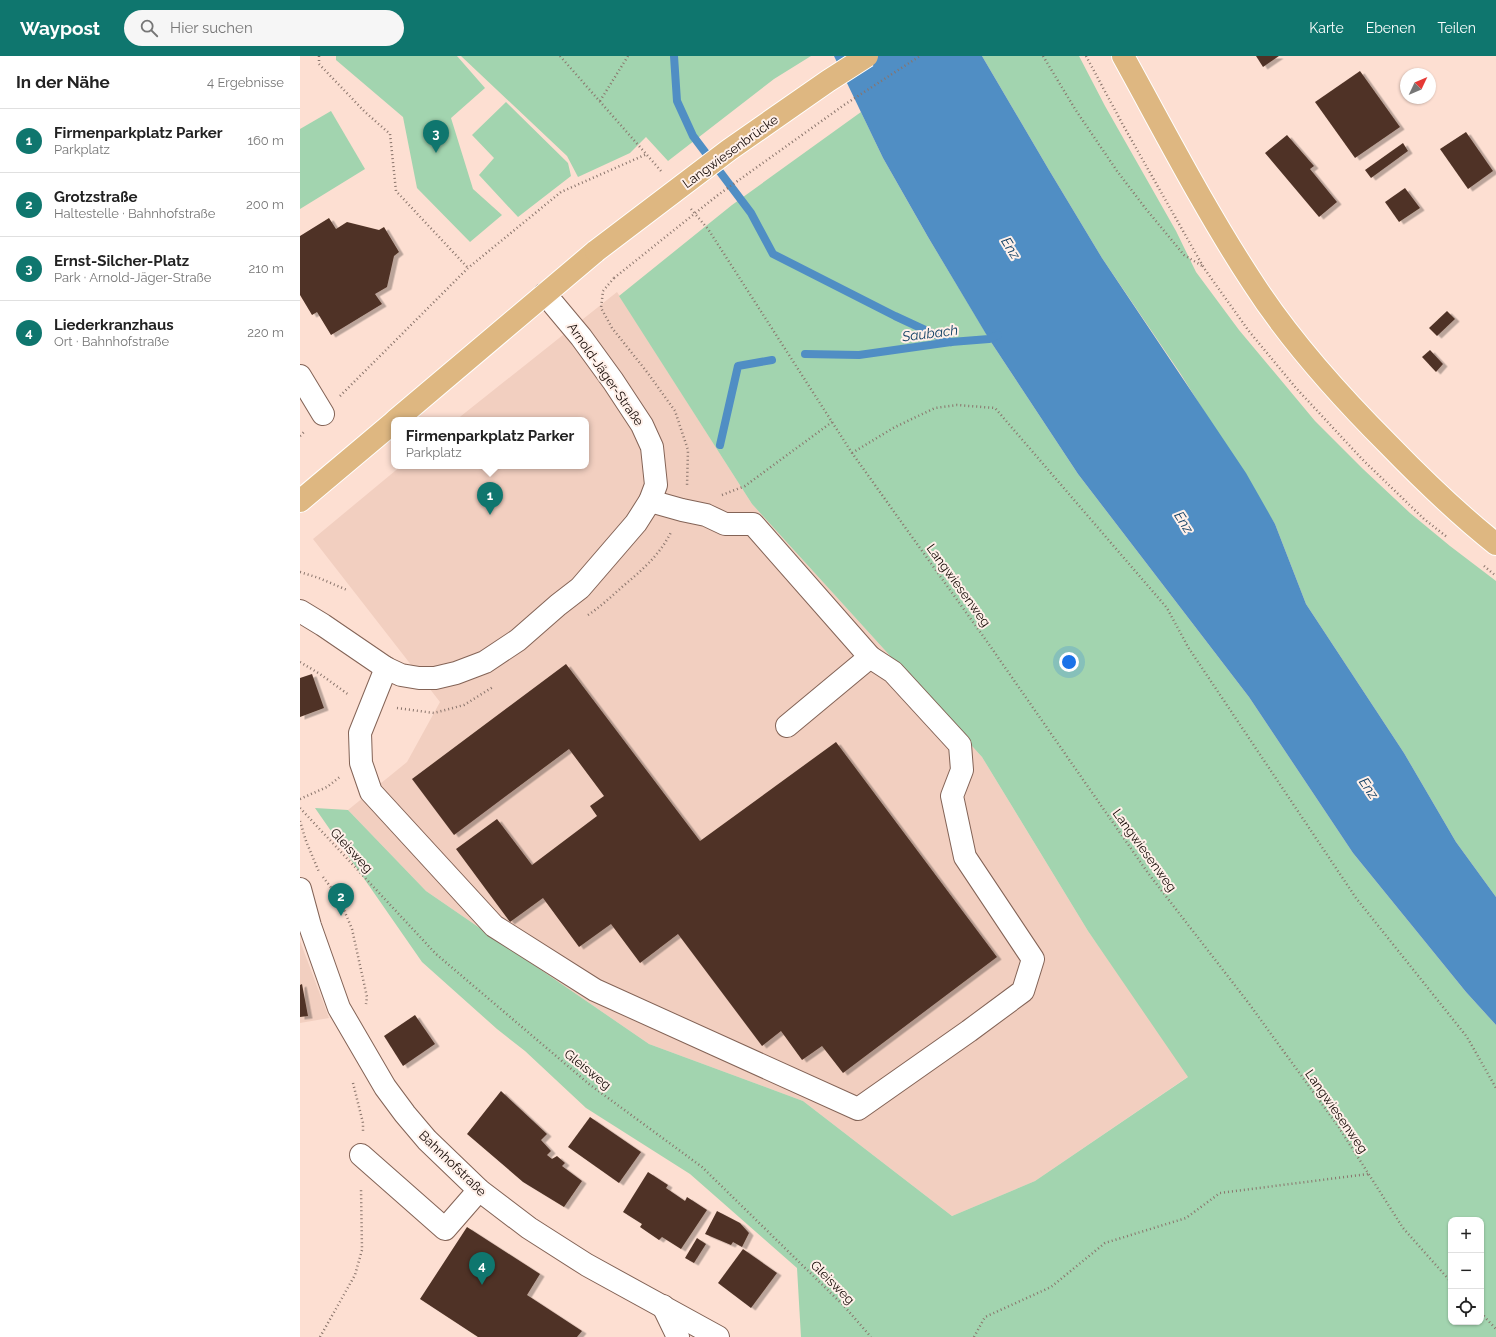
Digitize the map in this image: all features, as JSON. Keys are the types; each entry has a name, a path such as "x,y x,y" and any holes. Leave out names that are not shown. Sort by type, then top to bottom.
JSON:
{"main road":[{"name":"Langwiesenbrücke","path":"400,417 596,251 729,150 828,81 867,56"},
{"path":"1123,56 1210,212 1254,284 1302,350 1365,420 1421,478 1470,524 1496,544"},
{"name":"Langwiesenbrücke","path":"300,501 391,424"}],"street":[{"name":"Arnold-Jäger-Straße","path":"300,611 386,668 401,675 419,678 434,678 456,673 485,662 518,640 580,588 636,523 650,501 656,485 652,447 642,425 613,381 581,337 545,294"},
{"path":"300,376 323,414"},
{"path":"386,668 371,702 360,733 361,763 370,792 494,926 594,990 858,1109 1023,991 1033,958 965,857 952,796 962,770 960,745 893,672 870,657 753,524 726,524 706,515 650,501"},
{"path":"788,726 870,657"},
{"name":"Bahnhofstraße","path":"300,889 310,926 339,1008 382,1081 405,1114 427,1140 479,1190 529,1228 588,1265 718,1337"},
{"path":"361,1155 444,1228 479,1190"},
{"path":"663,1306 678,1337"}],"path":[{"path":"318,56 319,64 365,112 390,134 396,192 468,268"},
{"path":"560,56 666,177"},
{"path":"600,101 628,56"},
{"path":"686,492 688,450 674,411 647,372 612,328 600,308 603,291 614,278 718,195 844,106 920,56"},
{"path":"1043,56 1074,109 1117,171 1146,209 1184,254 1204,268 1086,56"},
{"path":"300,436 468,268 561,192 647,154"},
{"name":"Langwiesenweg","path":"689,206 708,229 852,453 988,642 1148,873 1252,1008 1338,1126 1403,1228 1448,1279"},
{"path":"852,453 895,427 935,408 957,405 995,408 1167,608 1188,647 1356,898 1467,1037 1496,1088"},
{"path":"715,495 722,495 745,486 832,422"},
{"path":"300,572 320,578 347,590"},
{"path":"300,662 320,674 350,696 371,702"},
{"path":"300,799 327,787 346,772 361,763"},
{"name":"Gleisweg","path":"300,808 436,954 589,1084 702,1167 844,1306 871,1337"},
{"path":"300,821 306,842 318,872 339,898 352,929 367,997 366,1004"},
{"path":"359,1108 363,1123"},
{"path":"974,1337 985,1318 1051,1287 1105,1243 1186,1218 1220,1193 1368,1174"},
{"path":"320,1337 355,1275 362,1250 361,1215"},
{"path":"1484,1316 1496,1328"}],"shaded area":[{"path":"617,292 752,504 982,757 1088,931 1189,1076 1035,1181 952,1216 803,1101 649,1044 426,891 348,810 407,762 440,702 313,539 397,469 589,469 589,417 460,417"},
{"path":"300,941 329,1018 300,1023"}],"green space":[{"path":"336,56 457,56 485,88 451,118 473,189 502,215 470,242 417,188 403,117 336,60"},
{"path":"461,56 811,56 774,79 668,161 646,137 630,153 578,177 567,156"},
{"path":"982,56 1079,56 1105,106 1176,231 1196,272 1239,330 1315,421 1363,469 1410,513 1496,581 1496,897 1456,842 1404,753 1306,604 1275,524 1180,373 1102,258"},
{"path":"506,102 568,163 571,176 518,217 479,175 494,158 472,135"},
{"path":"331,111 365,169 300,209 300,129"},
{"path":"861,112 883,158 928,237 993,345 1078,474 1249,697 1353,853 1466,992 1496,1025 1496,1337 801,1337 797,1268 690,1174 586,1108 525,1051 497,1029 422,962 315,808 348,810 426,891 649,1044 803,1101 952,1216 1035,1181 1188,1077 1088,931 982,757 752,504 619,296 732,205"}],"water":[{"name":"Enz","path":"834,56 982,56 1102,258 1246,473 1275,524 1306,604 1404,753 1456,842 1496,897 1496,1025 1466,992 1353,853 1249,697 1078,474 989,339 928,237 883,158"}],"building":[{"path":"1256,56 1279,56 1263,67"},
{"path":"1360,71 1400,127 1355,158 1315,102"},
{"path":"1466,132 1493,171 1468,189 1440,149"},
{"path":"1287,135 1314,166 1310,169 1337,202 1319,217 1265,153"},
{"path":"1403,143 1408,151 1371,178 1365,170"},
{"path":"1405,188 1420,208 1399,222 1385,202"},
{"path":"329,218 336,229 347,222 379,230 384,227 399,252 394,256 387,287 375,294 382,304 331,335 317,312 312,315 300,295 300,236"},
{"path":"1447,311 1455,319 1437,336 1429,328"},
{"path":"1430,350 1443,364 1436,372 1422,357"},
{"path":"566,664 700,841 836,742 997,957 843,1073 822,1046 802,1060 781,1031 762,1046 678,934 640,963 611,924 579,947 543,898 510,922 456,849 497,819 532,865 597,816 590,806 604,796 569,749 454,835 412,779"},
{"path":"312,674 324,708 300,717 300,678"},
{"path":"302,984 308,1016 300,1017 300,985"},
{"path":"415,1015 435,1044 403,1066 384,1036"},
{"path":"501,1091 547,1134 541,1140 551,1151 547,1155 552,1159 557,1156 565,1163 562,1166 582,1181 564,1207 523,1182 467,1134"},
{"path":"590,1117 641,1152 619,1183 568,1147"},
{"path":"648,1172 668,1185 666,1188 685,1201 687,1197 707,1210 681,1249 662,1237 659,1240 640,1227 642,1224 623,1212"},
{"path":"717,1211 740,1223 749,1233 742,1247 733,1242 731,1245 705,1234"},
{"path":"467,1227 540,1274 527,1295 582,1331 577,1337 478,1337 420,1299"},
{"path":"697,1238 706,1244 694,1263 685,1258"},
{"path":"743,1249 777,1273 751,1308 718,1283"}],"waterway":[{"path":"674,56 677,101 693,136 751,213 773,254 895,316 951,342"},
{"name":"Saubach","path":"805,354 859,355 951,342 989,339 998,335"},
{"name":"Saubach","path":"720,445 738,366 772,360"}],"place":[{"name":"Ernst-Silcher-Platz","path":"436,153"},
{"name":"Firmenparkplatz Parker","path":"490,515"},
{"name":"Grotzstraße","path":"341,916"},
{"name":"Liederkranzhaus","path":"482,1285"}]}
